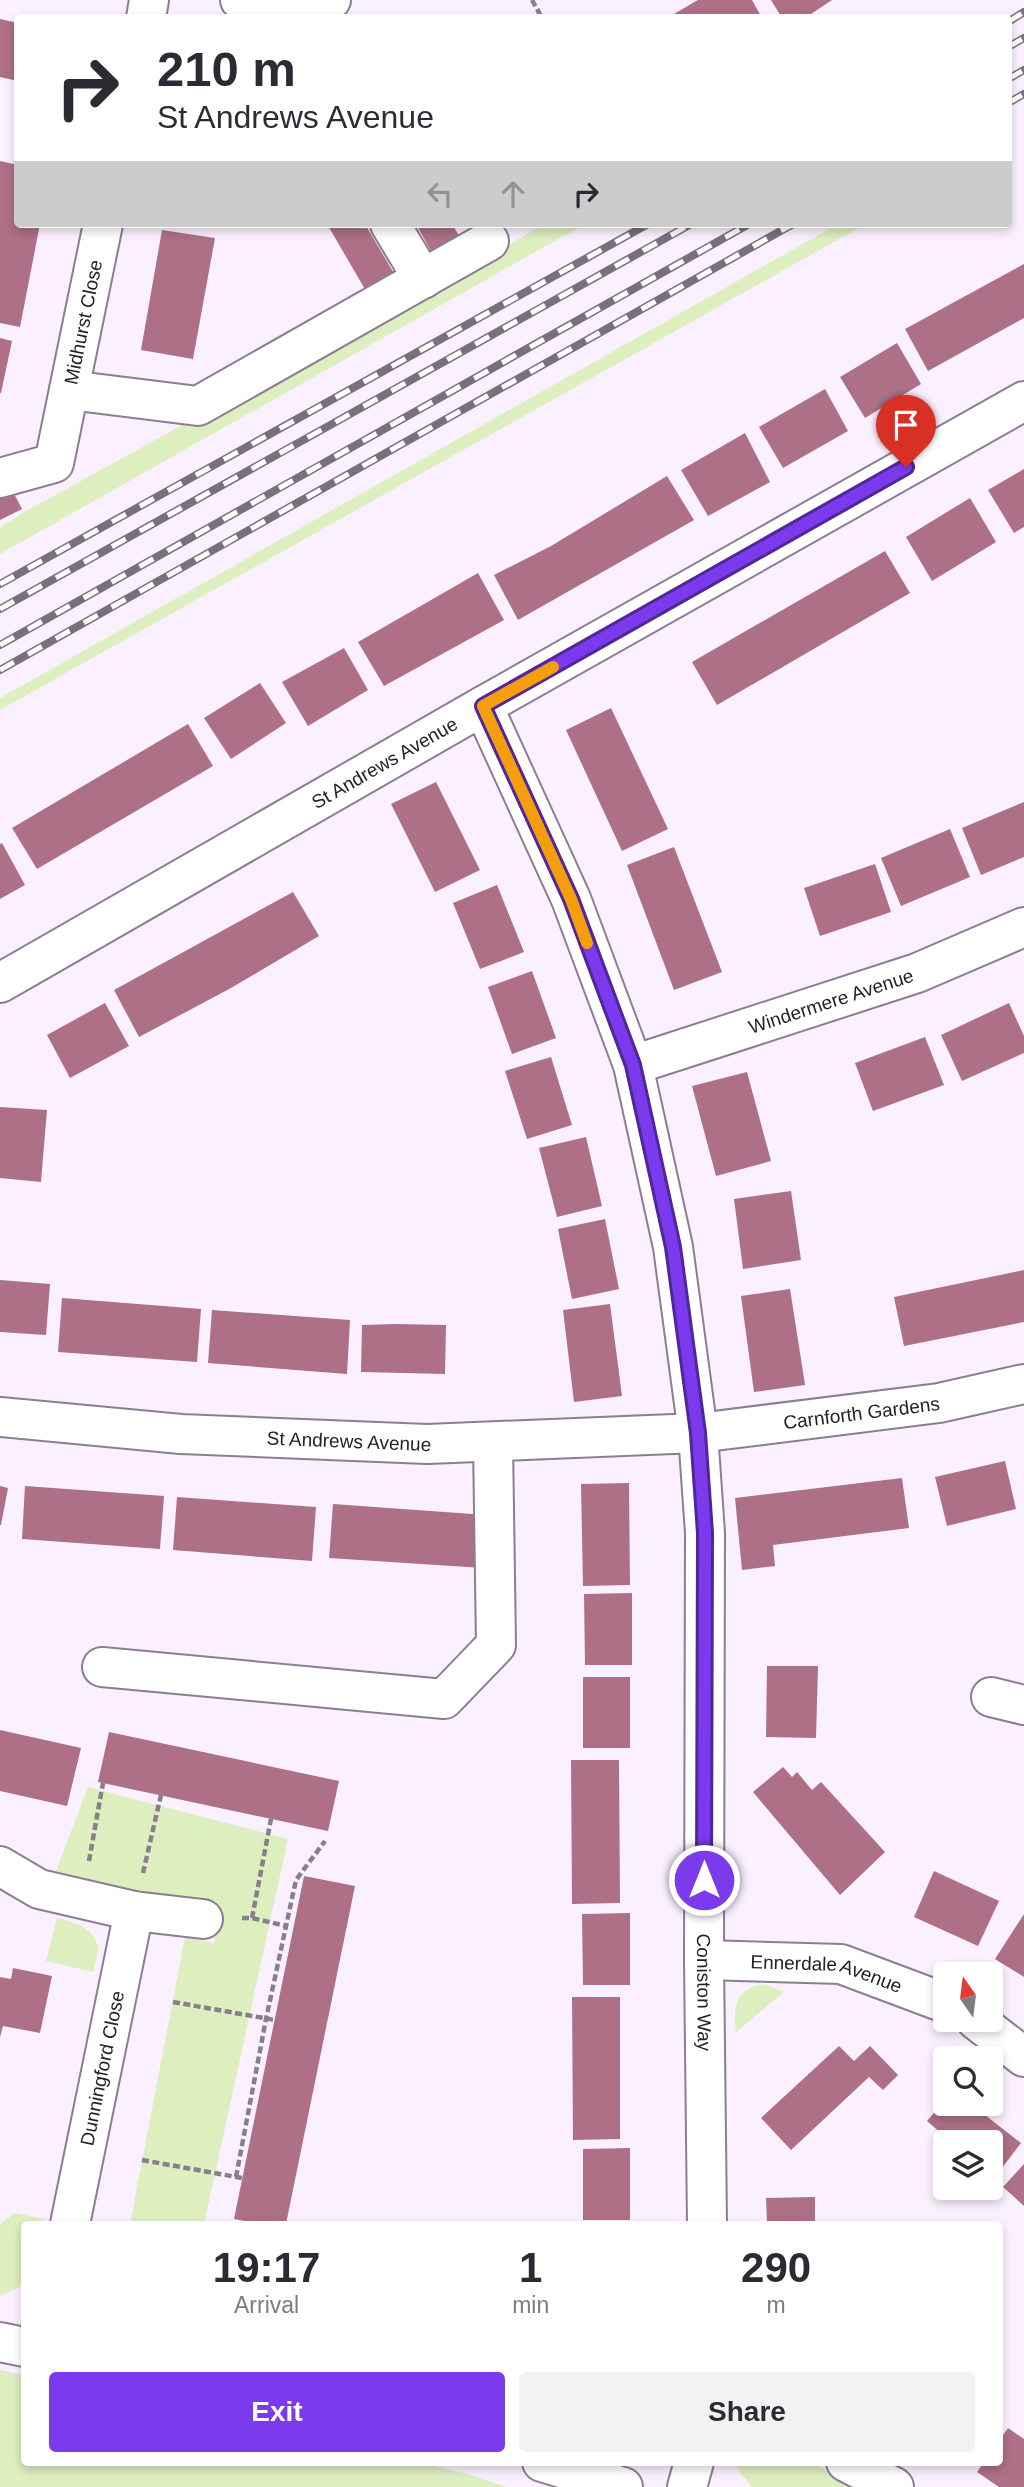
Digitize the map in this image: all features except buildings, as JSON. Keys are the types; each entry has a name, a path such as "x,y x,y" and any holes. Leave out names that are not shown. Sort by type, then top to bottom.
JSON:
{"street":[{"path":"240,0 277,6 331,0"},
{"name":"Midhurst Close","path":"0,478 54,463 102,228"},
{"path":"392,228 423,279"},
{"path":"66,405 198,406 489,241"},
{"name":"St Andrews Avenue","path":"0,983 483,706 1024,401"},
{"name":"Coniston Way","path":"483,706 571,899 633,1065 673,1247 698,1433 705,1533 704,1960 707,2221"},
{"name":"Windermere Avenue","path":"633,1065 917,973 1024,927"},
{"name":"Carnforth Gardens","path":"698,1433 939,1403 1024,1384"},
{"name":"St Andrews Avenue","path":"0,1417 195,1434 427,1444 698,1433"},
{"path":"102,1667 444,1699 496,1645 493,1442"},
{"path":"0,1866 39,1889 134,1911 203,1920"},
{"name":"Dunningford Close","path":"71,2221 134,1911"},
{"name":"Ennerdale Avenue","path":"704,1960 841,1964 933,1998"},
{"path":"992,2032 1024,2057"},
{"path":"0,2342 21,2346"},
{"path":"555,2466 623,2487"},
{"path":"687,2487 693,2466"},
{"path":"854,2466 894,2487"}],"path":[{"path":"83,1898 103,1783"},
{"path":"134,1911 161,1795"},
{"path":"252,1918 271,1819"},
{"path":"142,2160 239,2178 266,2019 296,1880 325,1841"},
{"path":"173,2002 275,2020"}],"green space":[{"path":"537,228 578,228 0,554 0,527 26,511"},
{"path":"831,228 859,228 0,710 0,698"},
{"path":"88,1787 288,1839 205,2221 131,2221 185,1937 214,1943 221,1911 56,1871"},
{"path":"57,1918 77,1924 93,1935 98,1948 93,1972 46,1961"},
{"path":"764,1984 784,1992 736,2032 735,2014 738,2000 747,1990"},
{"path":"15,2213 45,2219 21,2221 21,2286 0,2296 0,2224"},
{"path":"0,2370 21,2374 21,2466 433,2466 507,2487 0,2487"},
{"path":"737,2466 819,2466 859,2487 752,2487"}],"railway":[{"path":"1012,20 1024,12"},
{"path":"1012,45 1024,38"},
{"path":"1012,77 1024,70"},
{"path":"1012,101 1024,94"},
{"path":"0,584 641,228"},
{"path":"0,609 684,228"},
{"path":"0,645 742,228"},
{"path":"0,670 786,228"}],"slow traffic":[{"path":"553,667 483,706 571,899 587,943"}],"route":[{"path":"704,1880 705,1533 698,1433 673,1247 633,1065 571,899 483,706 906,467"}]}
